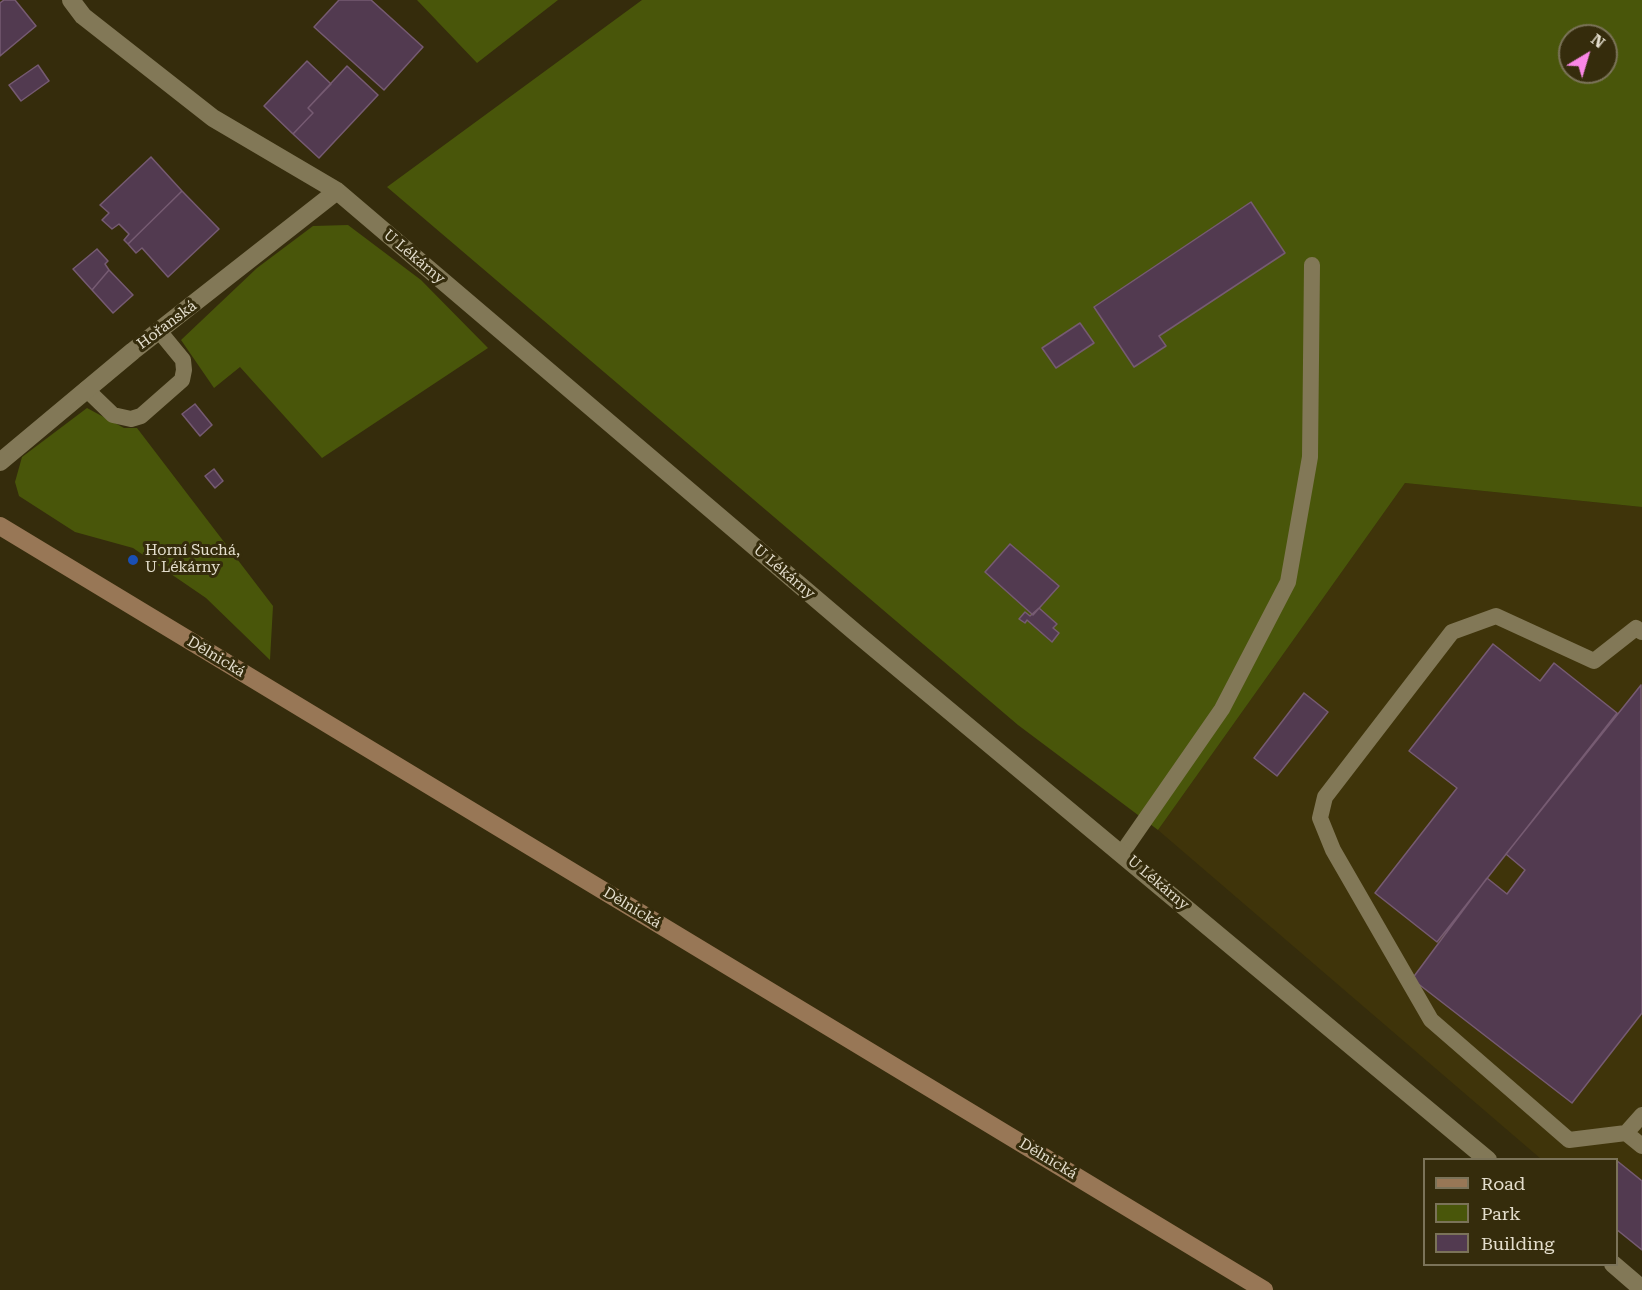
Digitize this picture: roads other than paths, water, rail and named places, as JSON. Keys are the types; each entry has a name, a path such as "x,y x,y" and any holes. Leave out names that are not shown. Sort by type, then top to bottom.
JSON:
{"main road":[{"name":"Dělnická","path":"0,526 1264,1290"}],"street":[{"name":"U Lékárny","path":"71,0 83,15 213,118 337,191 847,626 1486,1158"},
{"name":"Hořanská","path":"0,462 86,389 337,191"},
{"path":"1615,1266 1642,1289"}],"lane":[{"path":"1122,853 1221,709 1288,582 1310,457 1312,265"},
{"path":"86,389 113,416 131,419 141,416 182,380 183,360 160,332"},
{"path":"1642,632 1636,628 1594,662 1496,616 1452,632 1325,797 1320,818 1333,850 1431,1020 1569,1140 1626,1133 1642,1115"},
{"path":"1626,1133 1642,1146"}],"place":[{"name":"Horní Suchá, U Lékárny","path":"133,560"}]}
